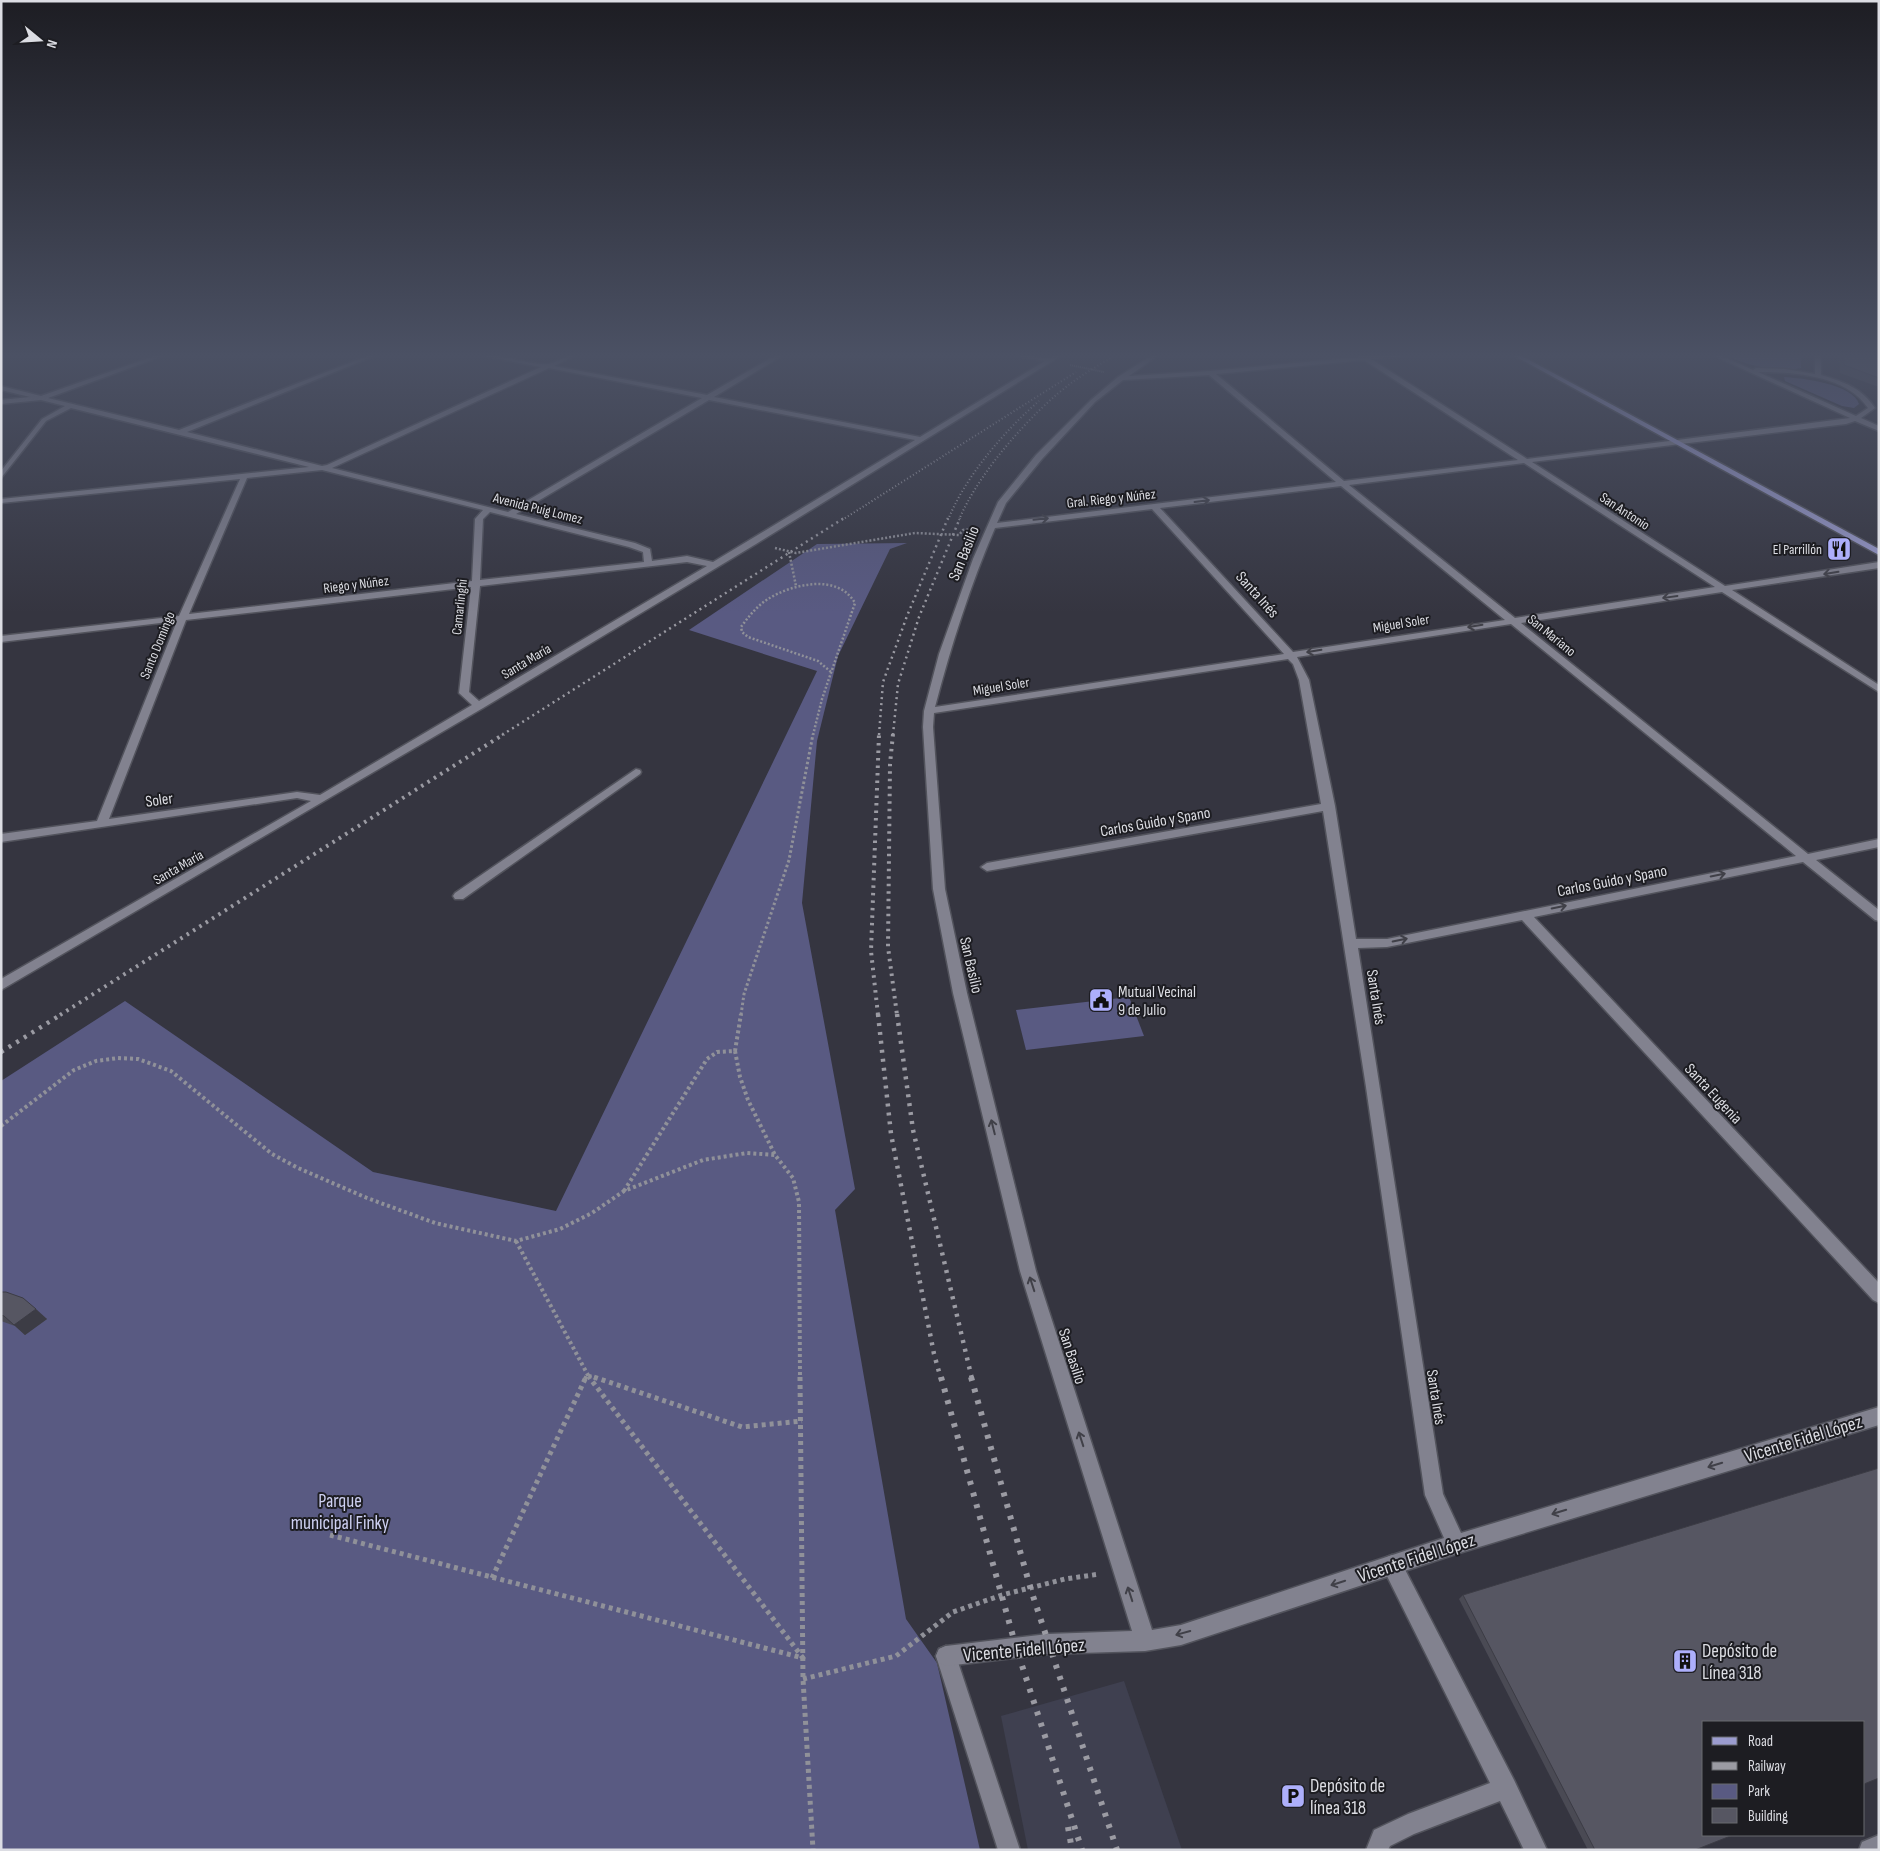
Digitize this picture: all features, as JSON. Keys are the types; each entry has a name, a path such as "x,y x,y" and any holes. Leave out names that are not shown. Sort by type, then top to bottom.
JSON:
{"main road":[{"path":"1675,440 1879,553"}],"street":[{"path":"1,476 28,440"},
{"name":"Avenida Puig Lomez","path":"215,440 642,548 649,554 648,564"},
{"path":"1,501 329,468 389,440"},
{"path":"510,514 636,440"},
{"name":"Santa María","path":"1,985 479,706 753,542 918,440"},
{"name":"San Basilio","path":"1055,440 1007,493 977,560 944,654 929,711 930,769 939,889 960,993 1028,1271 1145,1641"},
{"name":"San Mariano","path":"1291,440 1879,917"},
{"name":"San Antonio","path":"1494,440 1879,689"},
{"name":"Gral. Riego y Núñez","path":"992,526 1343,484 1524,460 1701,440"},
{"name":"Santo Domingo","path":"101,824 182,619 244,477"},
{"name":"Santa Inés","path":"1154,506 1297,663 1304,680 1328,806 1351,944 1434,1495 1456,1544"},
{"name":"Camarlinghi","path":"479,706 468,699 464,693 476,583 479,519 488,508"},
{"name":"Riego y Núñez","path":"1,639 687,559 713,566"},
{"name":"Miguel Soler","path":"929,711 1511,620 1879,565"},
{"path":"459,896 636,772"},
{"name":"Soler","path":"1,838 297,795 322,799"},
{"name":"Carlos Guido y Spano","path":"987,867 1328,806"},
{"name":"Carlos Guido y Spano","path":"1351,944 1387,942 1879,843"},
{"name":"Santa Eugenia","path":"1524,914 1879,1295"},
{"name":"Vicente Fidel López","path":"1009,1850 946,1656 1048,1644 1145,1641 1181,1635 1456,1544 1879,1416"},
{"path":"1392,1565 1536,1850"},
{"path":"1377,1850 1382,1838 1408,1825 1506,1788"},
{"path":"1870,1850 1879,1846"}],"path":[{"path":"753,542 789,552 915,533 959,535 963,530 992,526"},
{"path":"789,552 796,586"},
{"path":"813,1850 803,1658 799,1202 793,1178 785,1165 775,1155 748,1100 740,1077 735,1051 744,994 789,860 809,750 831,672 855,603 852,596 843,589 815,584 796,586 752,611 741,627 742,632 754,640 818,661 831,672"},
{"path":"624,1191 707,1059 717,1052 735,1051"},
{"path":"1,1126 74,1070 96,1061 118,1058 138,1059 171,1071 272,1154 298,1168 417,1217 493,1237 516,1241 560,1229 592,1213 624,1191 703,1160 722,1155 747,1153 775,1155"},
{"path":"516,1241 587,1375 803,1658"},
{"path":"587,1375 742,1427 802,1421"},
{"path":"492,1578 587,1375"},
{"path":"330,1535 803,1658"},
{"path":"804,1679 896,1656 953,1612 1002,1595 1065,1579 1101,1573 1098,1564"}],"shaded area":[{"path":"1124,1681 1182,1850 1028,1850 1001,1716"}],"green space":[{"name":"Parque municipal Finky","path":"907,543 890,549 838,656 817,741 802,903 855,1189 835,1210 906,1619 937,1663 980,1850 1,1850 1,1081 125,1001 373,1172 556,1211 817,671 689,630 817,544"},
{"path":"1129,997 1144,1036 1026,1050 1016,1010"}],"building":[{"path":"1,1292 23,1298 36,1309 14,1325 1,1315"},
{"name":"Depósito de Línea 318","path":"1879,1468 1879,1778 1865,1784 1865,1721 1702,1721 1702,1836 1730,1836 1695,1850 1595,1850 1463,1595"}],"railway":[{"path":"842,520 968,440"},
{"path":"948,520 964,487 999,440"},
{"path":"960,518 979,483 1011,440"},
{"path":"502,735 844,518"},
{"path":"879,735 883,682 907,616 948,518"},
{"path":"893,735 898,684 919,617 960,518"},
{"path":"60,1015 504,734"},
{"path":"878,1015 871,951 879,734"},
{"path":"893,734 890,764 888,947 897,1015"},
{"path":"1,1052 62,1014"},
{"path":"878,1014 891,1134 934,1354 941,1379"},
{"path":"897,1014 913,1130 972,1379"},
{"path":"941,1377 1016,1647 1082,1850"},
{"path":"971,1377 1031,1590 1117,1850"},
{"path":"1068,1827 1072,1850"}],"place":[{"name":"El Parrillón","path":"1839,549"},
{"name":"Mutual Vecinal 9 de Julio","path":"1101,1000"},
{"name":"Depósito de Línea 318","path":"1685,1661"},
{"name":"Depósito de línea 318","path":"1293,1796"}]}
